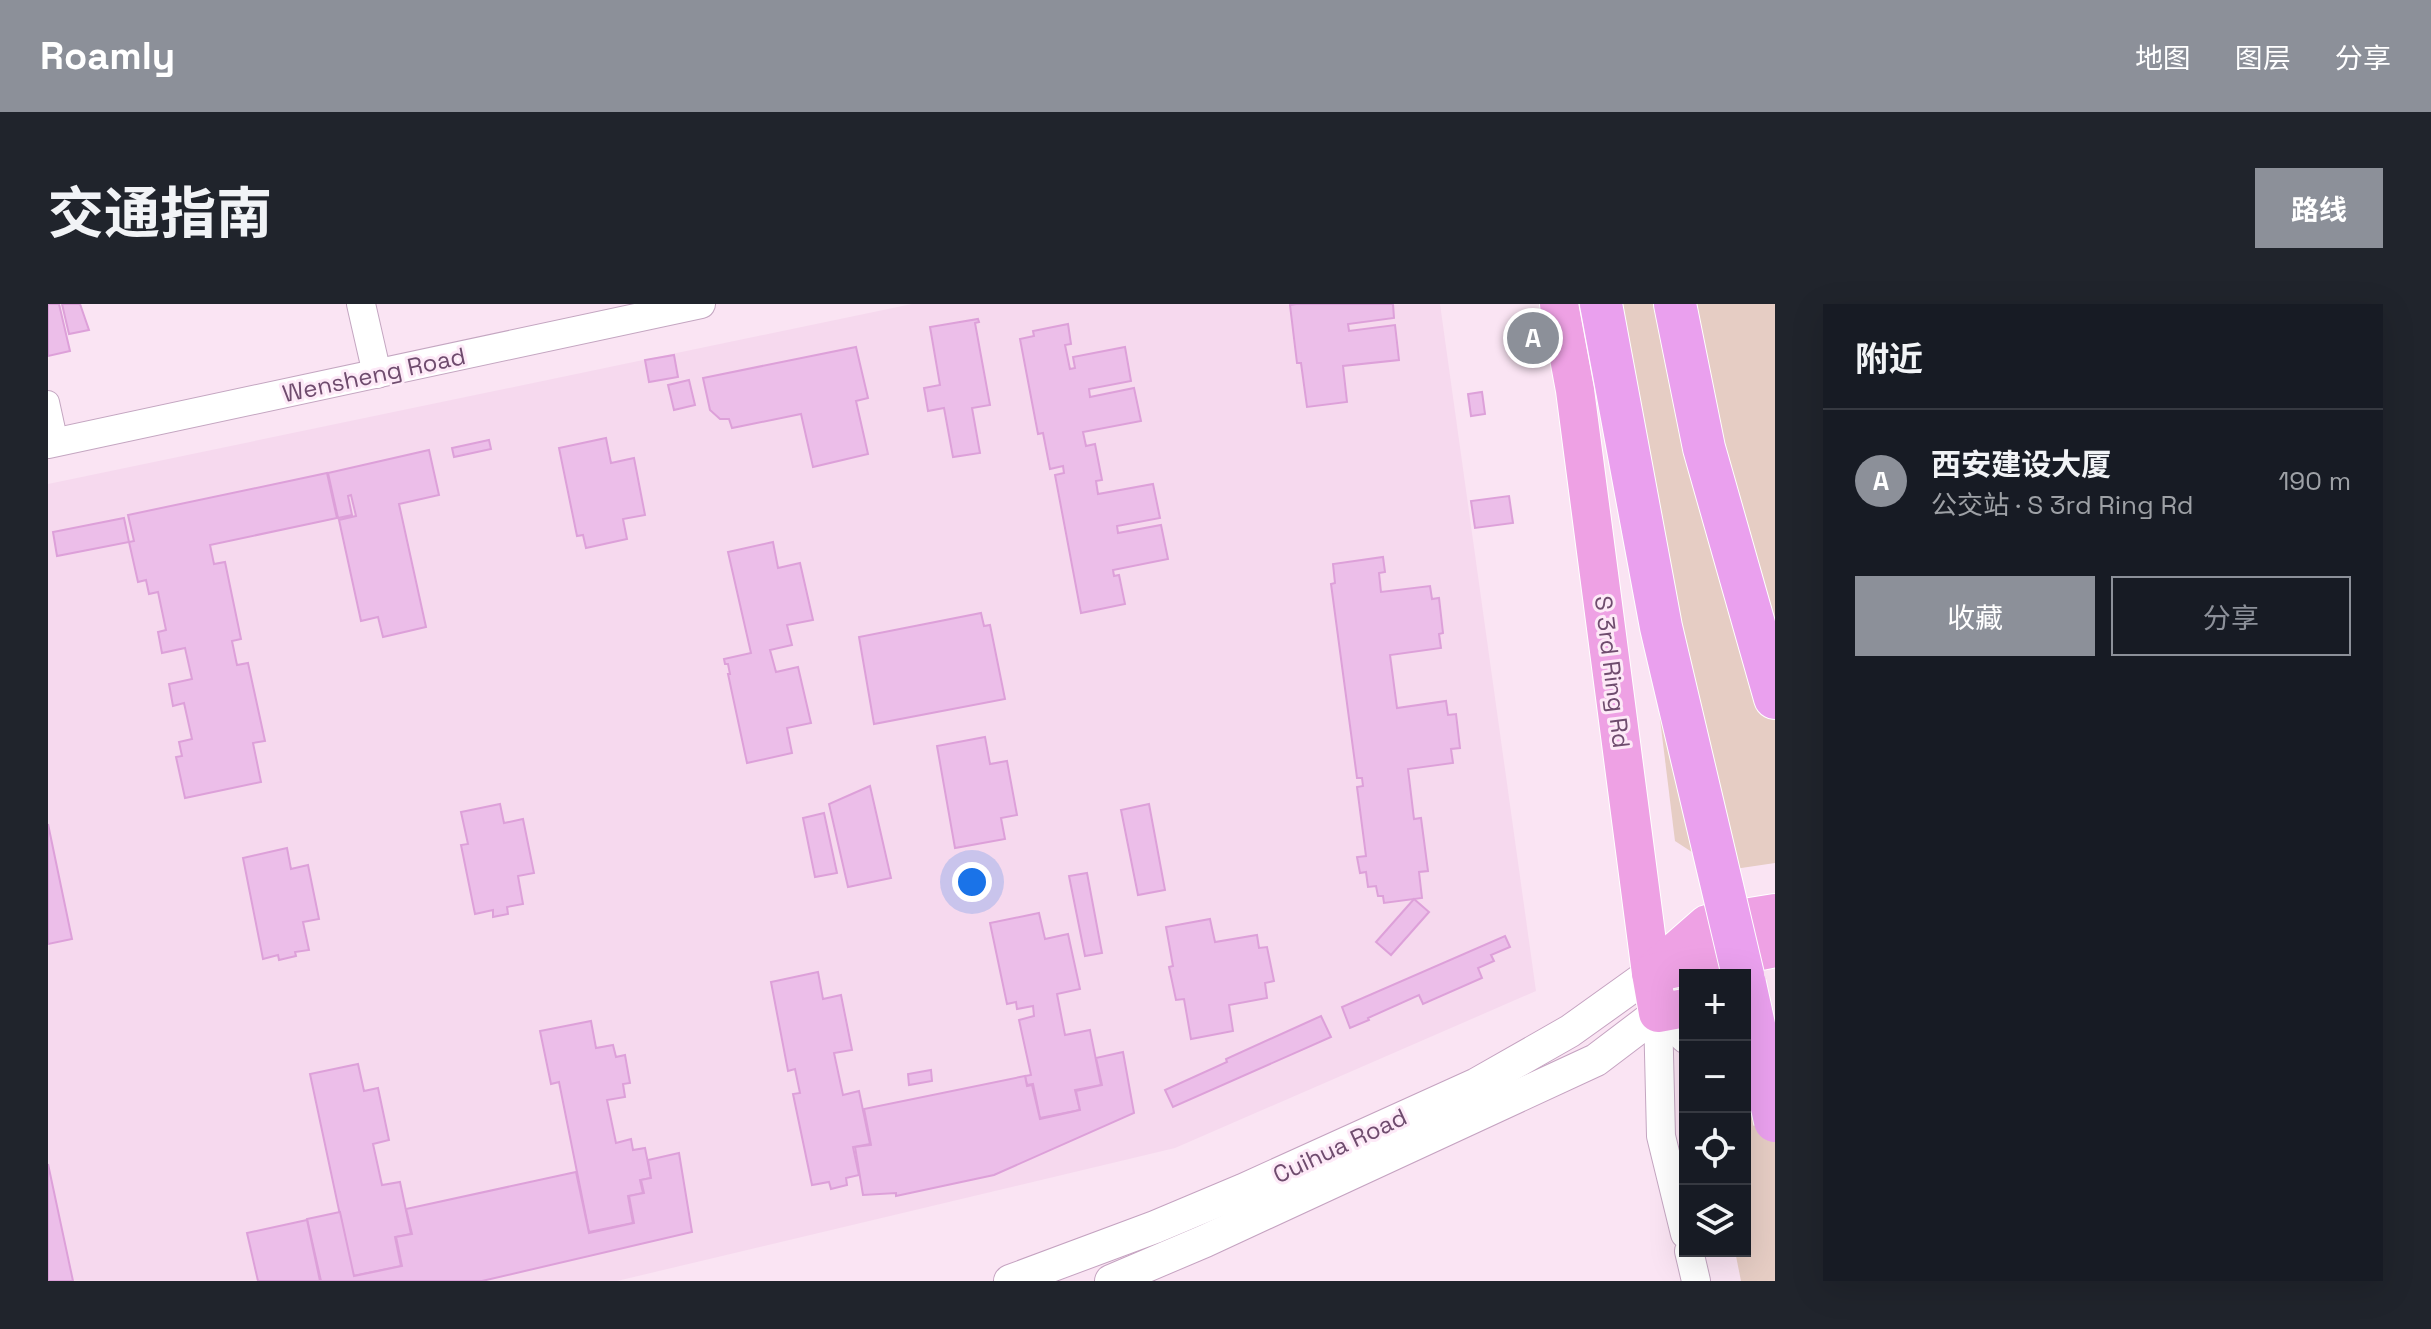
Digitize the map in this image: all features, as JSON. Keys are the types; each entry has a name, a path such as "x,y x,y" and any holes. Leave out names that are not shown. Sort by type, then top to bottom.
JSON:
{"highway":[{"name":"S 3rd Ring Rd","path":"1559,304 1578,406 1651,973 1672,1011"},
{"path":"1601,304 1661,627 1742,969"},
{"path":"1675,304 1704,448 1775,698"},
{"path":"1651,973 1707,924 1775,913"},
{"path":"1651,973 1775,948"},
{"path":"1751,997 1775,993"},
{"path":"1751,1011 1775,1121"}],"main road":[{"name":"Cuihua Road","path":"1010,1281 1155,1227 1477,1084 1570,1031 1651,973"},
{"name":"Cuihua Road","path":"1111,1281 1205,1241 1596,1060 1672,1011"}],"street":[{"path":"361,304 377,374"},
{"name":"Wensheng Road","path":"52,443 701,304"},
{"path":"48,402 52,443"},
{"path":"1672,1011 1661,1136 1679,1210"},
{"path":"1751,1048 1775,1042"},
{"path":"1690,1257 1696,1281"}],"shaded area":[{"path":"912,304 1440,304 1536,991 1175,1148 617,1281 48,1281 48,484"},
{"path":"1609,304 1775,304 1775,863 1721,871 1675,841"},
{"path":"1775,1094 1775,1281 1741,1281 1736,1257 1751,1257 1751,1100"}],"building":[{"path":"48,304 59,304 70,351 48,356"},
{"path":"62,304 80,304 89,330 69,334"},
{"path":"1393,304 1394,318 1348,324 1349,331 1395,325 1399,360 1343,366 1347,402 1307,407 1301,363 1297,363 1290,305"},
{"path":"978,319 979,322 975,323 990,405 972,408 980,453 953,457 944,408 928,411 924,388 940,385 930,327"},
{"path":"1068,324 1071,344 1065,345 1070,369 1075,368 1073,357 1125,347 1131,381 1089,389 1090,397 1134,388 1141,421 1083,432 1086,446 1095,444 1102,480 1096,481 1098,494 1153,484 1160,518 1117,526 1118,533 1161,525 1168,559 1113,570 1114,576 1119,575 1125,604 1081,613 1055,475 1064,473 1063,466 1050,469 1043,433 1038,434 1020,339 1034,336 1033,331"},
{"path":"856,347 868,398 856,401 868,454 813,467 801,414 732,428 729,419 720,419 710,410 703,378"},
{"path":"674,355 678,377 649,382 645,360"},
{"path":"689,380 695,405 674,410 668,385"},
{"path":"1482,392 1485,414 1471,416 1468,394"},
{"path":"606,438 611,463 634,458 645,515 623,519 627,539 586,548 583,535 577,536 559,448"},
{"path":"489,440 491,449 454,457 452,448"},
{"path":"429,450 439,495 399,504 426,627 383,637 378,617 361,621 339,520 356,516 351,495 348,496 352,515 338,518 328,473"},
{"path":"327,473 337,518 210,545 214,564 225,562 241,639 232,641 237,665 248,663 265,741 253,743 261,782 185,798 176,757 182,756 179,742 192,739 184,703 173,706 169,684 192,679 185,648 162,653 158,632 166,630 158,592 149,594 146,580 138,582 129,542 134,541 128,515"},
{"path":"1509,496 1513,523 1475,528 1471,501"},
{"path":"124,518 129,542 57,556 53,532"},
{"path":"773,542 778,568 800,563 813,620 787,625 792,645 770,650 776,672 798,667 811,723 787,728 792,753 747,763 728,664 724,659 751,653 728,552"},
{"path":"1383,557 1385,572 1379,573 1381,592 1430,586 1432,599 1439,598 1443,633 1439,634 1441,648 1390,655 1397,708 1446,701 1448,715 1456,714 1460,748 1451,749 1453,763 1408,769 1414,819 1421,818 1428,871 1419,872 1422,898 1384,903 1383,896 1378,896 1376,886 1368,887 1366,872 1360,873 1357,857 1366,856 1357,787 1363,786 1362,778 1357,778 1331,584 1335,583 1333,564"},
{"path":"981,613 984,626 990,625 1005,699 874,724 859,637"},
{"path":"985,737 990,764 1007,761 1017,815 1001,818 1005,839 955,848 937,746"},
{"path":"870,786 891,878 848,887 829,804"},
{"path":"500,804 504,823 523,819 534,873 518,876 523,904 507,907 508,914 493,917 493,910 475,914 461,845 468,844 461,812"},
{"path":"1149,804 1165,890 1138,895 1121,810"},
{"path":"824,813 837,873 815,877 803,818"},
{"path":"48,824 72,939 48,944"},
{"path":"287,848 291,869 308,865 319,919 303,922 309,950 295,952 296,956 279,960 278,955 263,959 243,858"},
{"path":"1087,873 1102,953 1085,956 1069,876"},
{"path":"1414,899 1429,912 1391,955 1376,942"},
{"path":"1039,913 1045,939 1068,934 1080,989 1057,994 1065,1035 1090,1030 1101,1085 1075,1090 1080,1110 1040,1118 1033,1084 1027,1085 1025,1076 1031,1075 1019,1020 1034,1016 1033,1006 1017,1009 1016,1002 1007,1004 990,923"},
{"path":"1210,919 1215,942 1257,935 1259,948 1267,947 1274,981 1265,983 1267,998 1229,1005 1233,1031 1191,1039 1184,999 1176,1000 1169,967 1173,966 1166,927"},
{"path":"1505,936 1510,947 1491,955 1494,961 1478,968 1482,978 1423,1004 1419,995 1350,1028 1342,1007"},
{"path":"818,972 823,999 841,995 852,1050 834,1053 843,1095 859,1091 870,1144 853,1147 859,1175 846,1178 847,1185 831,1189 829,1182 812,1185 793,1094 800,1093 795,1069 788,1071 771,982"},
{"path":"1321,1016 1331,1037 1173,1107 1165,1090"},
{"path":"591,1021 596,1048 613,1045 616,1057 625,1055 630,1083 623,1084 625,1097 607,1100 616,1143 631,1139 633,1150 645,1148 651,1178 640,1180 643,1193 628,1196 633,1223 589,1232 559,1082 551,1084 540,1031"},
{"path":"1123,1052 1134,1113 994,1175 896,1196 896,1193 863,1195 855,1147 871,1145 864,1109 1025,1076 1027,1086 1032,1085 1040,1119 1080,1110 1076,1091 1102,1085 1096,1058"},
{"path":"358,1064 364,1091 378,1088 389,1140 373,1144 382,1185 400,1182 411,1234 395,1237 401,1266 353,1276 310,1074"},
{"path":"931,1070 932,1081 909,1085 908,1074"},
{"path":"679,1153 692,1232 482,1281 321,1281 307,1219 340,1212 354,1276 402,1266 396,1237 412,1234 406,1209 576,1172 589,1233 634,1223 629,1196 644,1193 641,1180 651,1178 648,1160"},
{"path":"48,1164 73,1281 48,1281"},
{"path":"307,1220 320,1281 258,1281 247,1233"}],"place":[{"name":"西安建设大厦","path":"1533,338"}]}
